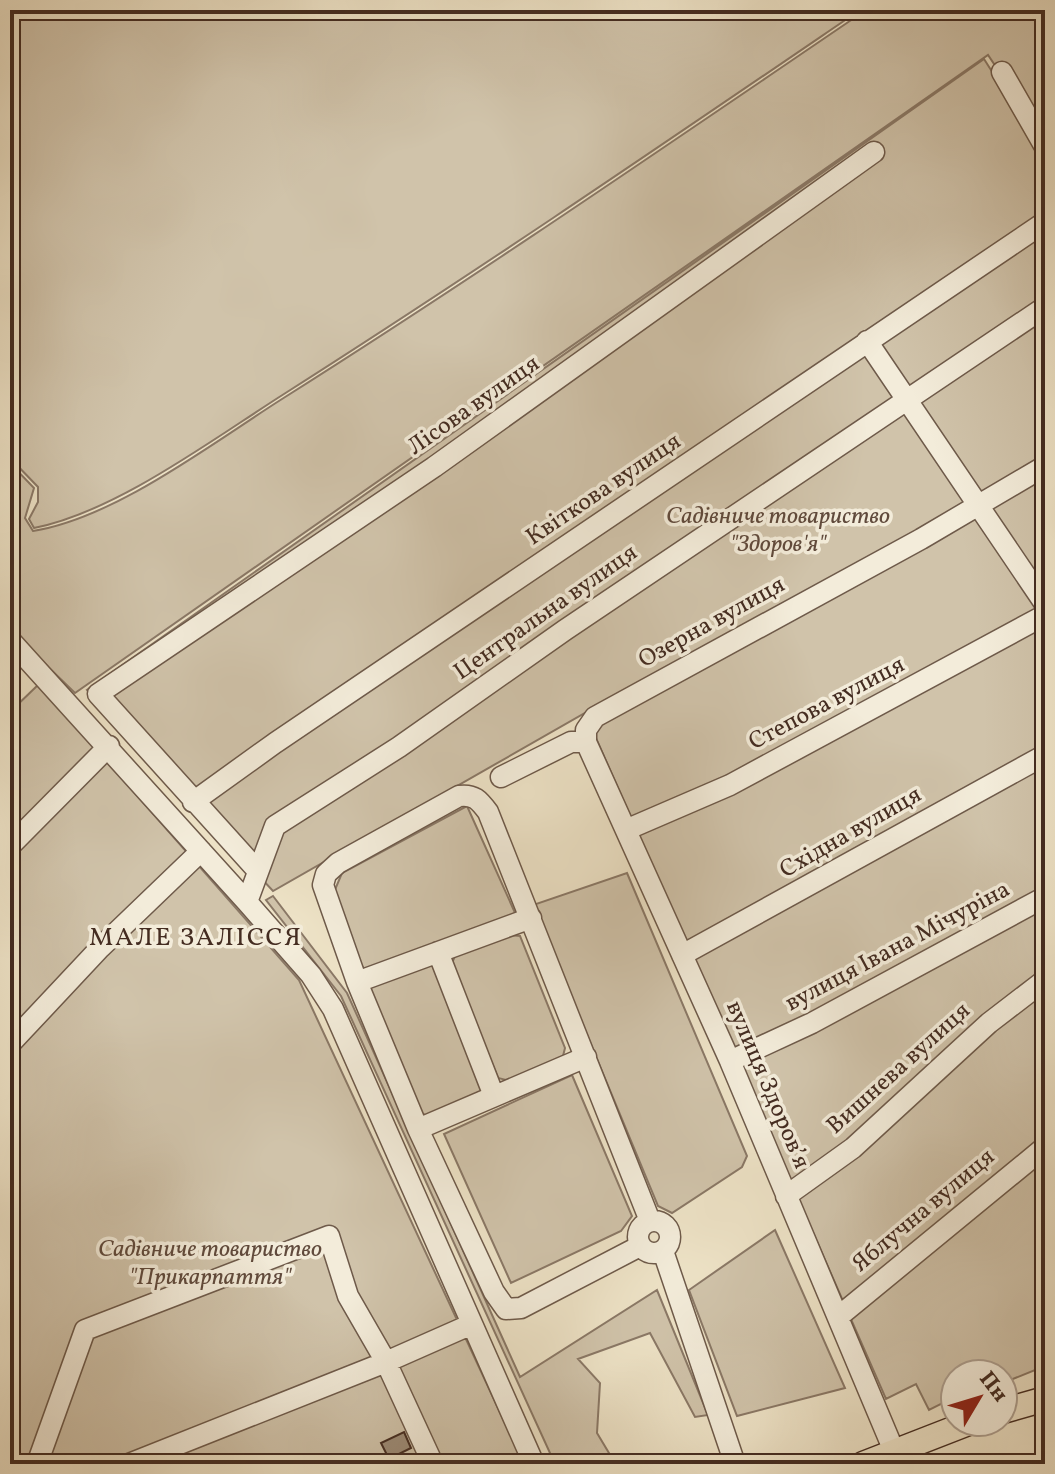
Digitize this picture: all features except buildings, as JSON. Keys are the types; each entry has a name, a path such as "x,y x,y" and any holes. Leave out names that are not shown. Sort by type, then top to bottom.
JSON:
{"main road":[{"path":"1019,1406 1045,1399"},
{"path":"863,1464 939,1434"}],"street":[{"path":"1002,72 1045,147"},
{"name":"Лісова вулиця","path":"193,802 98,694 434,467 874,152"},
{"name":"Квіткова вулиця","path":"193,802 1045,222"},
{"name":"Центральна вулиця","path":"247,902 275,826 399,747 565,630 1045,307"},
{"path":"867,341 1045,604"},
{"name":"Озерна вулиця","path":"586,742 586,730 595,717 921,539 977,503 1045,466"},
{"name":"Степова вулиця","path":"628,829 730,785 1045,615"},
{"path":"10,640 109,746 311,975 333,1009 534,1464"},
{"path":"501,777 571,742 586,742"},
{"name":"вулиця Здоровʼя","path":"586,742 628,829 730,1061 894,1451"},
{"path":"10,846 109,746"},
{"name":"Східна вулиця","path":"682,955 1045,755"},
{"path":"640,1246 521,1308 506,1309 494,1292 418,1129 357,982 323,885 326,874 338,863 459,796 469,795 478,799 488,812 650,1221"},
{"path":"193,802 258,871"},
{"path":"10,1044 100,948 201,851"},
{"name":"вулиця Івана Мічуріна","path":"730,1061 812,1023 1045,897"},
{"path":"357,982 531,918"},
{"path":"438,952 494,1096"},
{"name":"Вишнева вулиця","path":"786,1196 853,1148 989,1023 1045,980"},
{"path":"418,1129 586,1057"},
{"name":"Яблучна вулиця","path":"838,1317 1045,1147"},
{"path":"650,1221 664,1224 669,1230 668,1245 663,1251 650,1253 640,1246 638,1231 650,1221"},
{"path":"37,1464 85,1330 329,1236 348,1296 386,1362 433,1464"},
{"path":"663,1251 735,1464"},
{"path":"129,1464 386,1362 472,1324"}],"green space":[{"path":"10,10 860,10 502,252 195,452 98,507 34,528 29,519 38,502 38,487 10,458"},
{"path":"866,10 1045,10 1045,140 988,55 75,693 12,632 10,463 34,488 25,518 33,531 97,511 129,495 194,457 430,304"},
{"name":"Садівниче товариство \"Здоров'я\"","path":"984,59 1045,155 1045,1366 1019,1377 1019,1358 939,1358 939,1405 929,1410 916,1384 886,1399 585,713 273,891 87,690"},
{"name":"Садівниче товариство \"Прикарпаття\"","path":"39,684 299,980 524,1464 10,1464 10,712"},
{"path":"467,806 516,915 367,970 354,961 334,892 342,873"},
{"path":"627,873 747,1156 742,1167 672,1213 658,1206 533,905"},
{"path":"273,896 347,993 520,1377 657,1290 708,1415 695,1417 650,1333 578,1359 600,1383 597,1433 612,1458 628,1460 631,1464 555,1464 341,996 266,900"},
{"path":"509,935 520,936 565,1048 563,1056 510,1081 498,1078 451,965 456,954"},
{"path":"432,964 483,1083 483,1093 429,1117 421,1113 369,994 373,983"},
{"path":"572,1075 632,1216 621,1231 511,1283 444,1134"},
{"path":"775,1230 845,1388 737,1416 689,1290"}],"district":[{"name":"МАЛЕ ЗАЛІССЯ","path":"196,938"}]}
